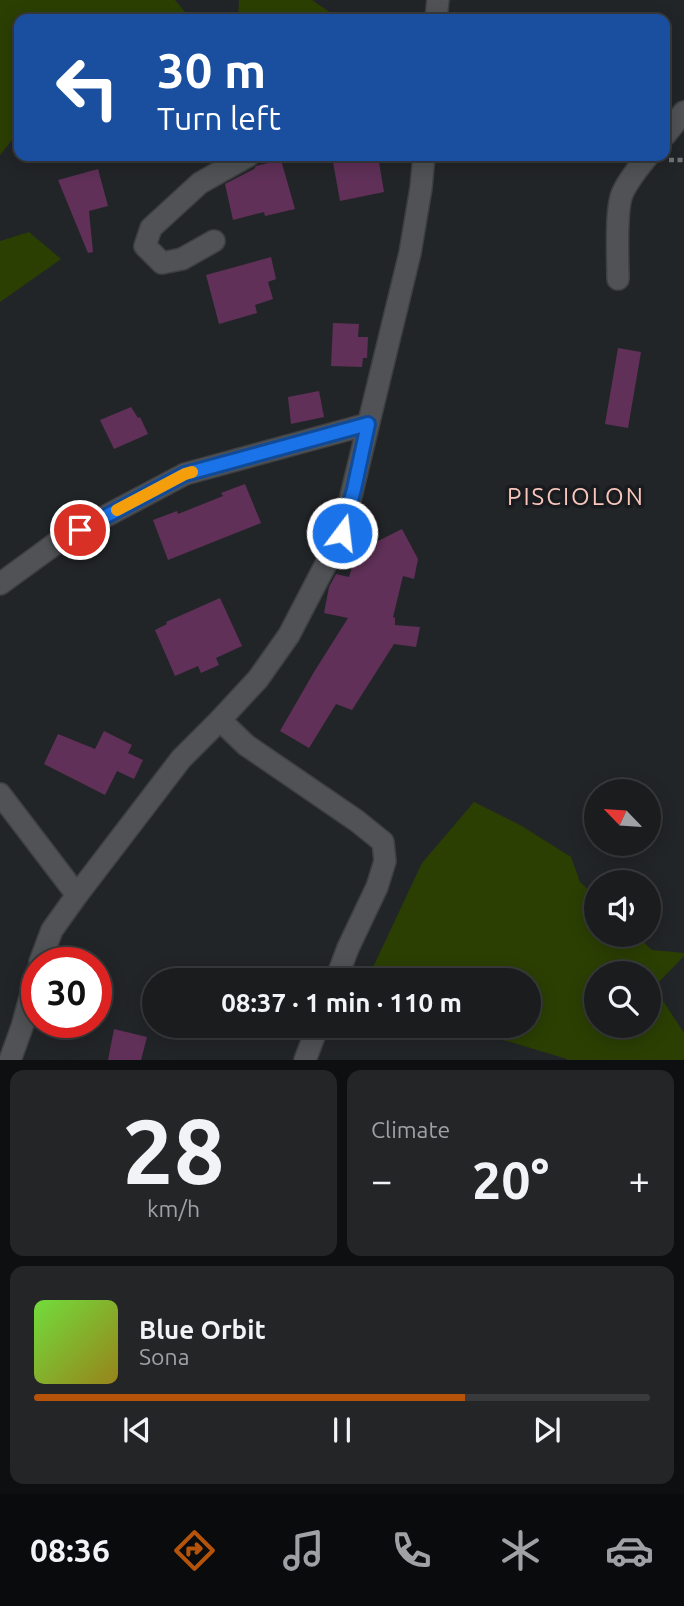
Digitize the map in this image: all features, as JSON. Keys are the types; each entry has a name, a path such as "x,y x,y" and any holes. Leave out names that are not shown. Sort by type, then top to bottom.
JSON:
{"street":[{"path":"670,129 684,112"},
{"path":"214,241 182,259 162,263 145,246 151,228 201,183 239,161"},
{"path":"46,947 52,930 77,895 181,759 257,679 289,635 342,533 410,254 424,161"},
{"path":"618,279 621,194 644,161"},
{"path":"0,584 59,541 185,474 368,424"},
{"path":"220,720 246,745 346,813 383,842 385,861 377,887 340,968"},
{"path":"0,794 77,895"},
{"path":"10,1060 21,1030"},
{"path":"305,1060 313,1038"}],"green space":[{"path":"0,0 175,0 187,14 14,14 14,137 0,155"},
{"path":"239,0 312,0 333,14 238,14"},
{"path":"29,232 61,259 0,302 0,241"},
{"path":"474,802 520,825 571,857 584,886 584,947 649,947 652,950 684,953 661,980 661,961 584,961 584,1038 661,1038 661,998 684,1033 684,1060 567,1060 497,1038 541,1038 541,968 373,968 422,863"}],"building":[{"path":"281,161 295,209 265,216 264,212 233,220 225,184 256,166"},
{"path":"379,161 384,192 340,201 333,162"},
{"path":"98,169 108,206 89,211 93,252 88,253 58,180"},
{"path":"271,257 276,279 268,282 273,299 255,305 257,313 219,324 206,275"},
{"path":"333,323 359,324 358,337 368,337 367,358 363,358 362,367 331,366"},
{"path":"618,348 641,352 628,428 605,424"},
{"path":"319,391 324,417 291,424 288,397"},
{"path":"131,407 138,418 140,417 148,434 114,449 100,420"},
{"path":"245,484 261,523 168,560 153,520 177,511 178,514"},
{"path":"402,529 418,559 414,579 403,576 393,617 395,625 420,627 416,647 394,644 352,710 336,704 309,748 280,731 348,618 324,613 329,587 336,574 349,577 354,561 357,563 363,541 372,544"},
{"path":"220,598 242,646 216,658 219,665 201,673 198,666 175,676 155,630 167,624 166,622"},
{"path":"104,731 132,745 128,753 143,760 134,779 117,771 105,795 44,764 58,734 95,749"},
{"path":"114,1029 147,1038 141,1060 108,1060"}],"slow traffic":[{"path":"117,510 192,472"}],"district":[{"name":"PISCIOLON","path":"576,496"}],"route":[{"path":"80,530 185,474 368,424 342,533"}]}
